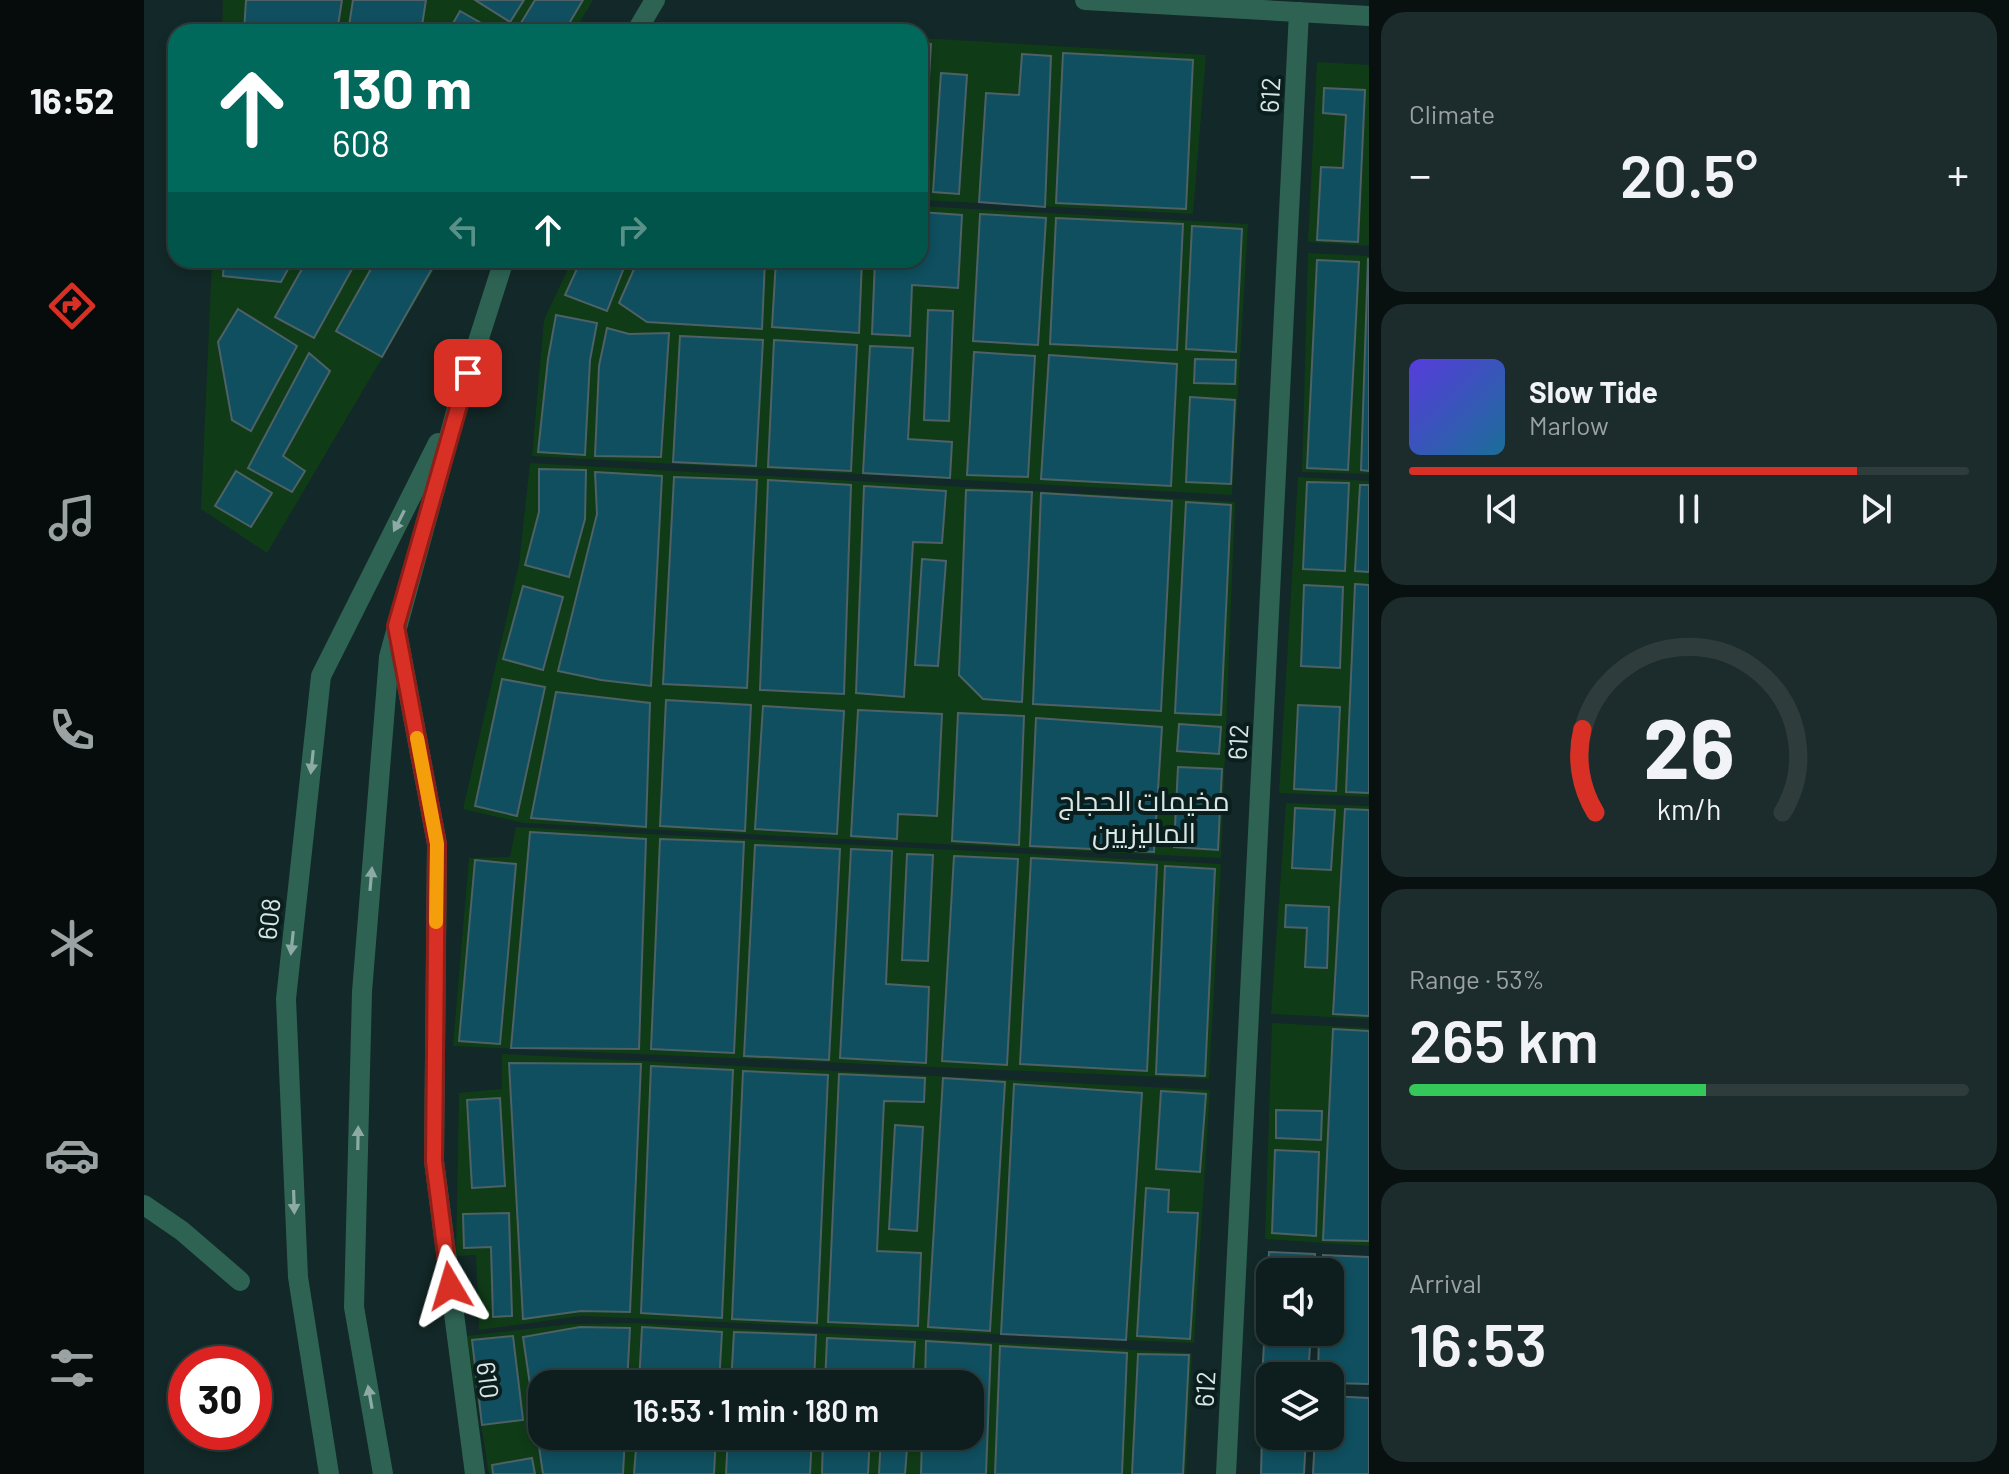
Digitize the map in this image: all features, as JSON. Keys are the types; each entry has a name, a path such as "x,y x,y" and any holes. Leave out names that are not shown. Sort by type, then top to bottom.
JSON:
{"street":[{"path":"641,24 655,0"},
{"path":"1085,0 1369,16"},
{"name":"612","path":"1226,1474 1299,12"},
{"name":"608","path":"383,1474 354,1307 362,992 389,657 459,401 501,268"},
{"name":"608","path":"329,1474 298,1277 286,999 321,676 459,401"},
{"name":"610","path":"396,626 437,844 434,1161 475,1474"},
{"path":"144,1205 182,1231 240,1281"}],"green space":[{"path":"223,0 593,0 579,24 222,24"},
{"path":"928,38 1206,55 1193,214 928,200"},
{"path":"1317,62 1369,65 1369,246 1308,242"},
{"path":"928,206 1248,224 1232,495 532,456 544,320 568,268 928,268"},
{"path":"1308,253 1369,256 1369,474 1302,472"},
{"path":"212,268 435,268 267,553 201,509"},
{"path":"530,463 1235,502 1221,858 523,823 463,809 519,564"},
{"path":"1298,477 1369,481 1369,797 1279,793"},
{"path":"1286,803 1369,806 1369,1019 1271,1014"},
{"path":"516,827 1221,864 1209,1079 453,1046 469,858 510,857"},
{"path":"1272,1023 1369,1028 1369,1246 1265,1239"},
{"path":"502,1054 1210,1090 1194,1343 581,1316 479,1330 476,1255 456,1256 459,1093 502,1089"},
{"path":"633,1323 1192,1353 1186,1474 489,1474 467,1336 570,1324"}],"building":[{"path":"246,0 342,0 338,24 244,24"},
{"path":"353,0 426,0 422,24 349,24"},
{"path":"475,0 524,0 510,22"},
{"path":"535,0 583,0 569,24 521,23"},
{"path":"460,11 483,24 453,24"},
{"path":"928,44 931,44 928,95"},
{"path":"1063,53 1193,60 1186,209 1056,203"},
{"path":"1022,54 1051,56 1045,207 979,202 986,93 1019,95"},
{"path":"941,73 967,75 959,194 933,192"},
{"path":"1324,88 1365,90 1358,242 1317,240 1321,167 1343,168 1346,115 1323,113"},
{"path":"928,213 962,215 958,288 912,285 910,336 872,334 875,268 928,268"},
{"path":"980,214 1046,218 1038,345 973,341"},
{"path":"1056,218 1183,224 1177,350 1050,344"},
{"path":"1192,226 1242,229 1236,352 1186,349"},
{"path":"1369,259 1369,471 1361,470"},
{"path":"1317,260 1359,262 1348,470 1307,468"},
{"path":"224,268 289,268 281,282 223,276"},
{"path":"303,268 353,268 314,338 275,317"},
{"path":"371,268 432,268 382,357 336,331"},
{"path":"577,268 624,268 607,311 565,295"},
{"path":"634,268 765,268 762,329 647,322 619,303"},
{"path":"776,268 862,268 859,333 772,327"},
{"path":"238,309 297,346 251,431 232,420 218,342"},
{"path":"928,310 953,311 949,421 924,420"},
{"path":"556,315 597,323 590,360 585,455 538,452"},
{"path":"607,328 629,334 669,333 661,457 595,456 599,366"},
{"path":"680,336 763,340 756,466 673,462"},
{"path":"774,340 857,345 851,471 768,467"},
{"path":"870,346 913,348 908,439 952,442 950,478 863,473"},
{"path":"974,352 1035,356 1028,477 967,475"},
{"path":"309,353 330,371 283,456 305,471 292,492 248,468"},
{"path":"1049,355 1177,364 1171,486 1041,479"},
{"path":"1195,359 1236,360 1235,384 1194,383"},
{"path":"1190,397 1235,400 1231,484 1186,482"},
{"path":"539,469 586,470 585,519 569,577 525,565 539,512"},
{"path":"236,471 272,493 251,527 215,506"},
{"path":"595,472 662,476 651,686 558,671 597,514"},
{"path":"674,477 757,480 747,688 663,684"},
{"path":"768,480 851,485 844,694 760,690"},
{"path":"1307,482 1349,483 1345,571 1303,569"},
{"path":"1360,485 1369,485 1369,572 1355,571"},
{"path":"864,486 946,491 942,543 913,542 904,697 856,693"},
{"path":"966,490 1032,492 1022,702 983,699 959,675"},
{"path":"1041,493 1172,501 1161,711 1033,704"},
{"path":"1186,502 1231,505 1221,715 1175,713"},
{"path":"922,559 946,561 938,666 915,665"},
{"path":"1355,584 1369,585 1369,793 1346,792"},
{"path":"1304,585 1343,587 1340,668 1301,666"},
{"path":"523,586 563,597 543,670 503,659"},
{"path":"502,679 545,687 517,816 475,806"},
{"path":"556,692 650,703 646,827 531,818"},
{"path":"666,700 751,705 745,831 660,826"},
{"path":"1298,705 1340,707 1336,791 1294,789"},
{"path":"763,706 844,711 837,834 755,829"},
{"path":"858,710 942,714 937,816 898,814 897,839 851,836"},
{"path":"958,713 1024,716 1019,845 952,841"},
{"path":"1036,718 1162,727 1154,852 1030,846"},
{"path":"1179,724 1221,727 1219,754 1177,751"},
{"path":"1178,767 1222,769 1218,850 1174,847"},
{"path":"1295,808 1335,810 1331,870 1292,868"},
{"path":"1345,809 1369,810 1369,1016 1333,1014"},
{"path":"530,832 646,839 639,1049 511,1048"},
{"path":"660,839 744,842 734,1053 651,1049"},
{"path":"755,845 840,849 829,1060 744,1056"},
{"path":"851,849 892,851 886,984 929,987 926,1063 840,1058"},
{"path":"907,854 933,855 928,961 902,960"},
{"path":"954,856 1018,859 1007,1065 942,1061"},
{"path":"1031,858 1157,865 1147,1071 1020,1064"},
{"path":"475,860 516,864 500,1044 459,1041"},
{"path":"1165,866 1215,869 1205,1076 1156,1074"},
{"path":"1286,905 1329,907 1327,968 1305,967 1307,928 1285,927"},
{"path":"1333,1029 1369,1031 1369,1241 1323,1240"},
{"path":"509,1063 641,1064 630,1312 581,1311 523,1319"},
{"path":"651,1066 733,1070 722,1318 641,1313"},
{"path":"743,1071 828,1075 817,1323 732,1319"},
{"path":"839,1074 925,1078 924,1102 884,1101 877,1251 921,1253 918,1326 828,1322"},
{"path":"943,1078 1005,1082 990,1331 928,1327"},
{"path":"1014,1084 1142,1093 1126,1340 1001,1334"},
{"path":"1161,1091 1206,1094 1200,1172 1156,1169"},
{"path":"500,1098 505,1186 472,1188 467,1100"},
{"path":"1276,1110 1322,1111 1321,1140 1276,1138"},
{"path":"895,1125 923,1127 917,1231 889,1229"},
{"path":"1275,1150 1319,1152 1316,1236 1272,1233"},
{"path":"1146,1188 1169,1190 1168,1212 1198,1213 1190,1339 1137,1336"},
{"path":"509,1213 512,1316 493,1317 491,1247 464,1248 463,1214"},
{"path":"1269,1252 1315,1254 1315,1258 1269,1258"},
{"path":"1323,1255 1369,1257 1369,1384 1344,1383 1344,1362 1318,1362 1319,1346 1344,1346 1344,1258 1323,1258"},
{"path":"580,1327 630,1328 628,1370 528,1371 523,1337"},
{"path":"642,1327 722,1332 720,1370 640,1370"},
{"path":"734,1332 816,1335 815,1370 732,1370"},
{"path":"513,1336 523,1420 482,1425 472,1340"},
{"path":"827,1338 915,1342 913,1370 826,1370"},
{"path":"926,1341 991,1345 986,1474 921,1474 922,1450 984,1450 984,1370 925,1370"},
{"path":"1000,1346 1127,1353 1122,1474 995,1474"},
{"path":"1264,1346 1310,1346 1309,1362 1263,1362"},
{"path":"1138,1354 1189,1355 1183,1474 1132,1474"},
{"path":"1344,1397 1369,1398 1369,1474 1313,1474 1314,1450 1344,1450"},
{"path":"539,1450 624,1450 623,1474 543,1474"},
{"path":"636,1450 715,1450 714,1474 634,1474"},
{"path":"727,1450 811,1450 810,1474 726,1474"},
{"path":"823,1450 869,1450 868,1474 822,1474"},
{"path":"880,1450 907,1450 905,1474 879,1474"},
{"path":"1262,1450 1305,1450 1304,1474 1261,1474"},
{"path":"532,1458 535,1474 493,1474 492,1465"}],"slow traffic":[{"path":"417,738 437,844 436,922"}],"district":[{"name":"مخيمات الحجاج الماليزيين","path":"1144,816"}],"route":[{"path":"450,1286 434,1161 437,844 396,626 468,373"}]}
